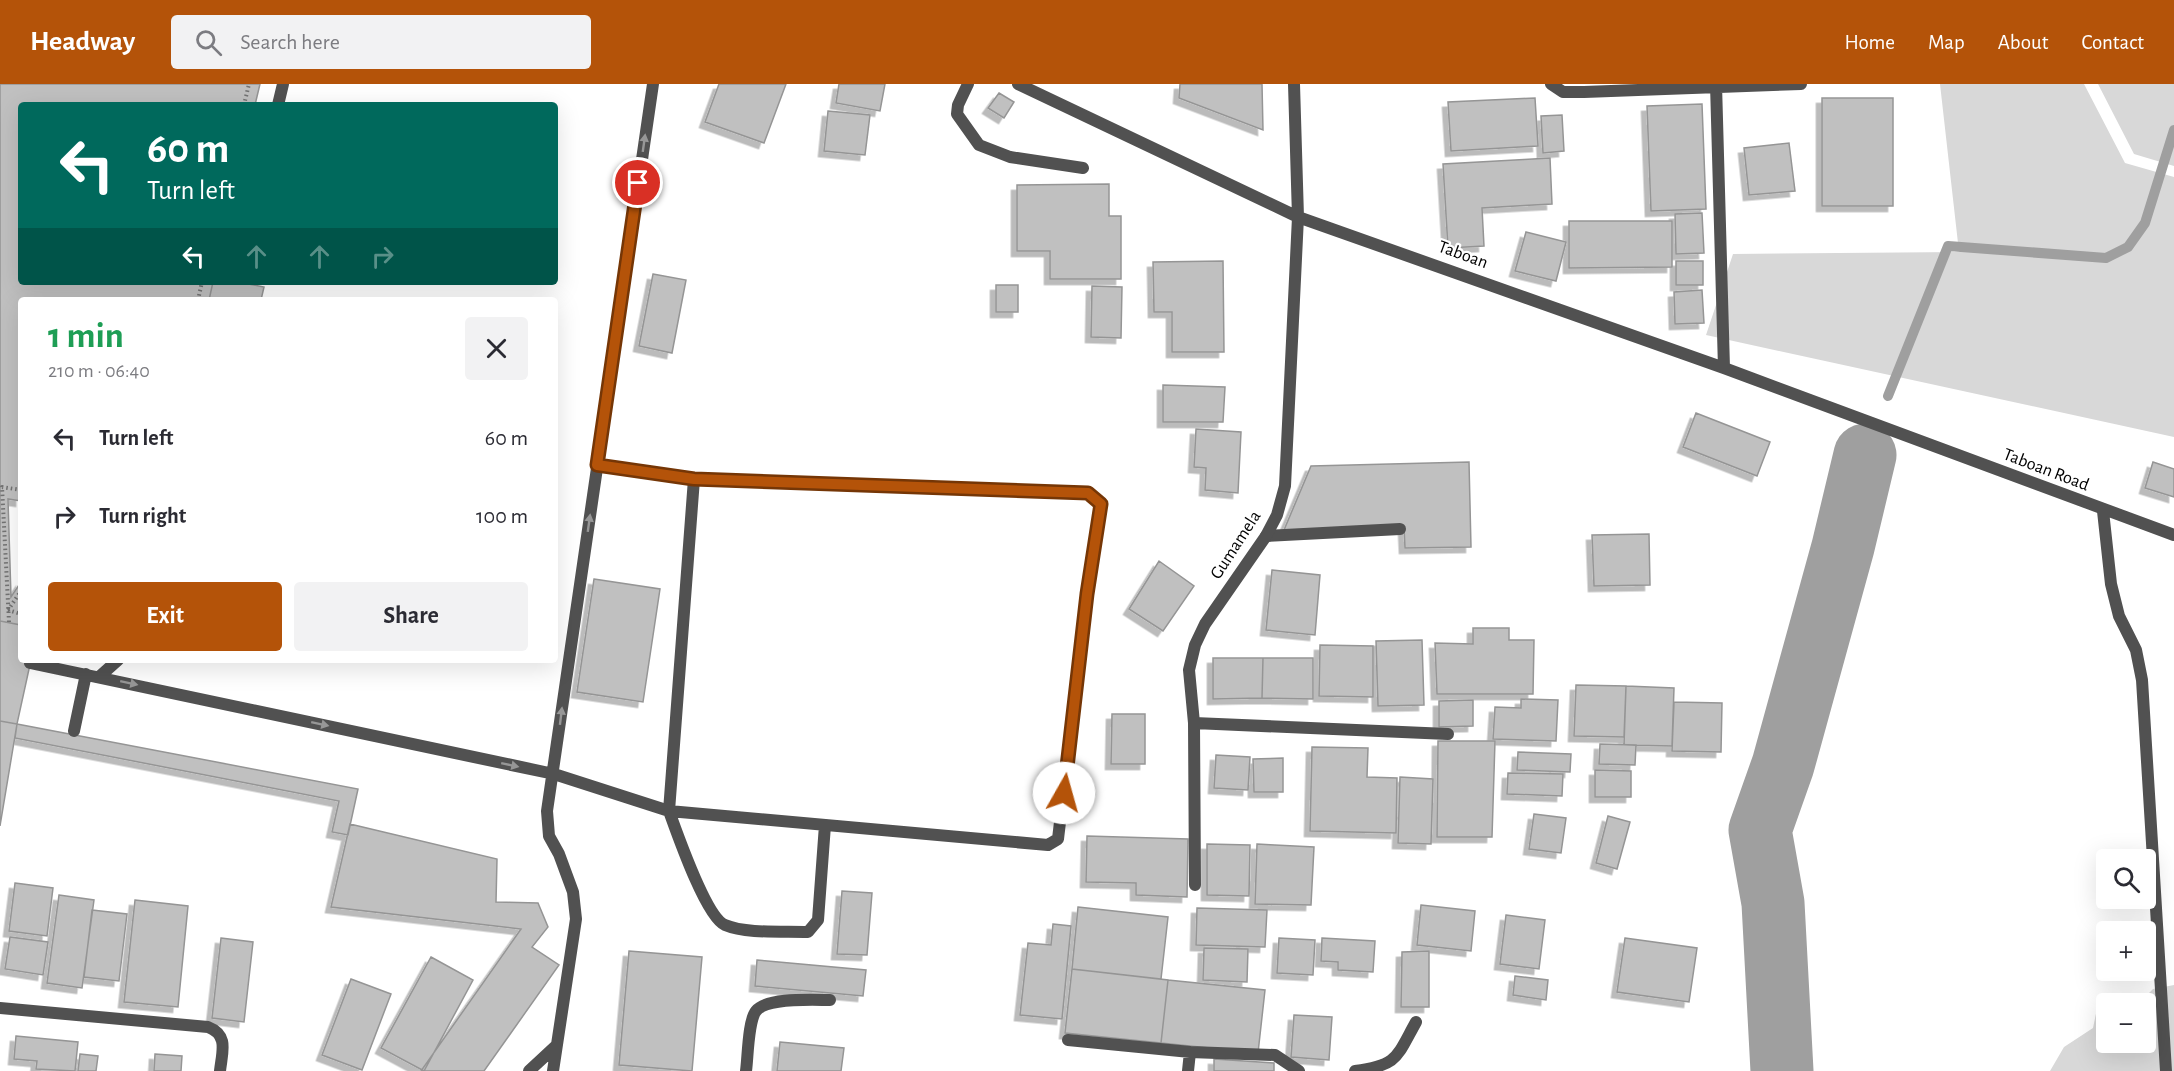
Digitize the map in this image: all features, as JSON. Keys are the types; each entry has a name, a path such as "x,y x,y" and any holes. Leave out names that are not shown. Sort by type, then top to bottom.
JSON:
{"street":[{"path":"279,102 283,84"},
{"path":"553,1071 576,920 573,892 559,854 549,836 547,811 652,84"},
{"path":"968,84 958,105 957,114 979,145 1010,157 1083,168"},
{"name":"Taboan","path":"1018,84 1298,217 1724,368 1905,436"},
{"name":"Gumamela","path":"1195,885 1194,723 1189,670 1195,645 1205,624 1266,536 1277,515 1286,486 1298,217 1294,84"},
{"path":"1551,84 1563,92 1801,84"},
{"path":"1716,86 1724,368"},
{"name":"Taboan Road","path":"1905,436 2103,511 2174,535"},
{"path":"30,663 554,774 669,811 1048,845 1058,839 1087,594 1101,504 1088,493 694,479 597,465"},
{"path":"694,479 669,811 711,911 723,924 734,928 808,932 814,928 818,920 825,825"},
{"path":"2103,511 2111,584 2119,616 2136,650 2142,680 2166,1071"},
{"path":"1266,536 1400,529"},
{"path":"99,677 115,663"},
{"path":"74,731 86,674"},
{"path":"1194,723 1448,734"},
{"path":"746,1071 751,1030 755,1012 758,1009 776,1002 830,1000"},
{"path":"0,1008 208,1027 216,1030 223,1040 220,1071"},
{"path":"1355,1071 1390,1063 1397,1057 1416,1022"},
{"path":"1068,1040 1190,1052 1275,1055 1299,1071"},
{"path":"529,1071 557,1045"},
{"path":"1188,1071 1190,1052"}],"path":[{"path":"245,102 249,84"},
{"path":"9,622 2,486 18,489"},
{"path":"8,610 18,595"},
{"path":"8,610 18,613"}],"shaded area":[{"path":"1940,84 2084,84 2125,163 2174,177 2174,437 1706,335 1733,254 1959,252"},
{"path":"2098,84 2174,84 2174,166 2134,154"},
{"path":"2174,985 2174,1071 2050,1071 2064,1047 2093,1028 2096,1014 2096,1053 2156,1053 2156,993 2149,993 2153,989"}],"building":[{"path":"0,84 260,84 256,102 18,102 18,285 212,285 210,297 18,297 18,501 8,499 11,597 18,586 18,624 0,621"},
{"path":"719,84 786,84 764,143 705,122"},
{"path":"839,84 885,84 880,111 836,103"},
{"path":"1180,84 1262,84 1263,130 1179,98"},
{"path":"999,93 1014,102 1004,118 988,108"},
{"path":"1535,98 1538,146 1451,151 1448,102"},
{"path":"1822,98 1893,98 1893,206 1822,206"},
{"path":"1702,104 1706,209 1651,211 1647,106"},
{"path":"828,111 870,115 865,155 824,151"},
{"path":"1562,115 1564,151 1543,153 1541,116"},
{"path":"1789,143 1795,191 1749,195 1744,148"},
{"path":"1550,158 1552,204 1482,208 1484,246 1448,248 1443,164"},
{"path":"1109,184 1109,216 1121,216 1121,279 1050,279 1050,251 1017,251 1017,185"},
{"path":"1702,213 1704,253 1676,254 1675,214"},
{"path":"1569,221 1672,221 1672,267 1569,268"},
{"path":"1526,232 1566,242 1556,281 1515,271"},
{"path":"1223,261 1224,352 1172,352 1172,312 1154,312 1153,262"},
{"path":"1676,261 1703,261 1703,285 1676,285"},
{"path":"653,274 686,280 672,353 639,346"},
{"path":"212,285 264,287 262,297 210,297"},
{"path":"996,285 1018,285 1018,312 996,312"},
{"path":"1092,286 1122,287 1121,338 1091,337"},
{"path":"1702,290 1704,323 1675,324 1674,292"},
{"path":"1163,385 1225,387 1223,422 1163,422"},
{"path":"1696,413 1770,442 1757,476 1683,447"},
{"path":"1196,429 1241,432 1238,493 1205,490 1206,468 1194,467"},
{"path":"1469,462 1471,547 1405,548 1404,527 1284,530 1311,466"},
{"path":"2153,462 2174,469 2174,497 2145,488"},
{"path":"1649,534 1650,585 1594,586 1592,535"},
{"path":"1159,561 1194,586 1163,631 1129,609"},
{"path":"1272,570 1320,575 1315,635 1266,630"},
{"path":"594,579 660,589 643,702 577,692"},
{"path":"0,621 18,624 18,663 30,663 17,724 0,721"},
{"path":"1473,628 1509,628 1509,640 1534,640 1533,694 1437,694 1435,643 1473,644"},
{"path":"1422,640 1424,705 1378,706 1376,641"},
{"path":"1320,645 1373,646 1373,697 1319,696"},
{"path":"1213,658 1263,658 1262,698 1213,699"},
{"path":"1263,658 1313,658 1313,699 1262,698"},
{"path":"1576,685 1626,686 1624,737 1574,736"},
{"path":"1626,686 1674,688 1672,746 1624,745"},
{"path":"1521,699 1558,700 1556,741 1493,739 1495,707 1521,708"},
{"path":"1473,700 1473,726 1439,727 1439,701"},
{"path":"1674,702 1722,703 1721,752 1672,751"},
{"path":"1112,714 1145,714 1145,764 1111,764"},
{"path":"0,721 17,724 0,826"},
{"path":"17,724 358,789 348,835 332,832 339,801 15,738"},
{"path":"1438,741 1495,741 1492,837 1437,837"},
{"path":"1600,744 1636,745 1635,765 1599,764"},
{"path":"1312,747 1368,748 1367,777 1397,778 1396,833 1310,831"},
{"path":"1518,752 1571,754 1570,772 1517,770"},
{"path":"1216,755 1250,757 1248,790 1214,788"},
{"path":"1283,758 1283,792 1254,792 1253,759"},
{"path":"1595,770 1631,771 1631,797 1595,797"},
{"path":"1508,773 1563,774 1562,796 1507,794"},
{"path":"1400,777 1433,779 1431,844 1398,843"},
{"path":"1534,814 1566,818 1561,853 1529,849"},
{"path":"1608,816 1630,822 1617,869 1596,863"},
{"path":"350,824 497,859 496,902 538,903 548,927 532,947 559,965 484,1071 421,1071 521,929 331,907"},
{"path":"1087,836 1188,839 1187,897 1136,895 1136,883 1086,882"},
{"path":"1207,844 1250,845 1249,896 1207,895"},
{"path":"1257,844 1314,847 1311,905 1255,904"},
{"path":"15,883 53,888 47,936 9,931"},
{"path":"842,891 872,893 867,955 837,954"},
{"path":"59,895 94,900 82,988 47,983"},
{"path":"135,900 188,906 178,1007 124,1002"},
{"path":"1421,905 1475,911 1471,951 1417,945"},
{"path":"1078,907 1168,917 1161,979 1072,969"},
{"path":"1197,908 1267,910 1265,947 1196,945"},
{"path":"92,910 127,914 119,981 84,977"},
{"path":"1506,915 1545,920 1539,969 1500,964"},
{"path":"1053,924 1071,926 1062,1019 1020,1015 1028,943 1051,945"},
{"path":"10,937 48,942 43,975 5,969"},
{"path":"221,938 253,942 244,1022 212,1018"},
{"path":"1279,938 1315,940 1313,975 1277,973"},
{"path":"1322,938 1375,941 1373,972 1338,970 1338,962 1321,961"},
{"path":"1625,938 1697,948 1689,1002 1617,992"},
{"path":"1204,948 1248,949 1247,982 1203,980"},
{"path":"629,951 702,957 692,1071 619,1065"},
{"path":"1429,951 1429,1007 1401,1007 1402,952"},
{"path":"431,957 473,980 424,1071 381,1048"},
{"path":"757,960 866,970 863,996 755,986"},
{"path":"1072,969 1168,980 1161,1043 1065,1033"},
{"path":"1515,976 1548,980 1546,1000 1513,995"},
{"path":"351,979 391,994 362,1070 322,1055"},
{"path":"1168,980 1265,990 1258,1053 1161,1043"},
{"path":"1294,1015 1332,1017 1329,1060 1291,1057"},
{"path":"16,1036 78,1042 75,1071 36,1069 37,1061 14,1059"},
{"path":"780,1042 844,1048 841,1071 777,1071"},
{"path":"80,1054 98,1056 96,1071 78,1071"},
{"path":"155,1054 182,1056 181,1071 154,1071"},
{"path":"1214,1059 1274,1063 1274,1071 1214,1071"}],"waterway":[{"path":"1888,396 1948,246 2106,258 2128,247 2145,223 2174,130"},
{"path":"1782,1071 1773,903 1760,830 1783,765 1843,547 1865,455"}],"route":[{"path":"638,183 597,465 694,479 1088,493 1098,499 1101,504 1087,594 1064,793"}]}
